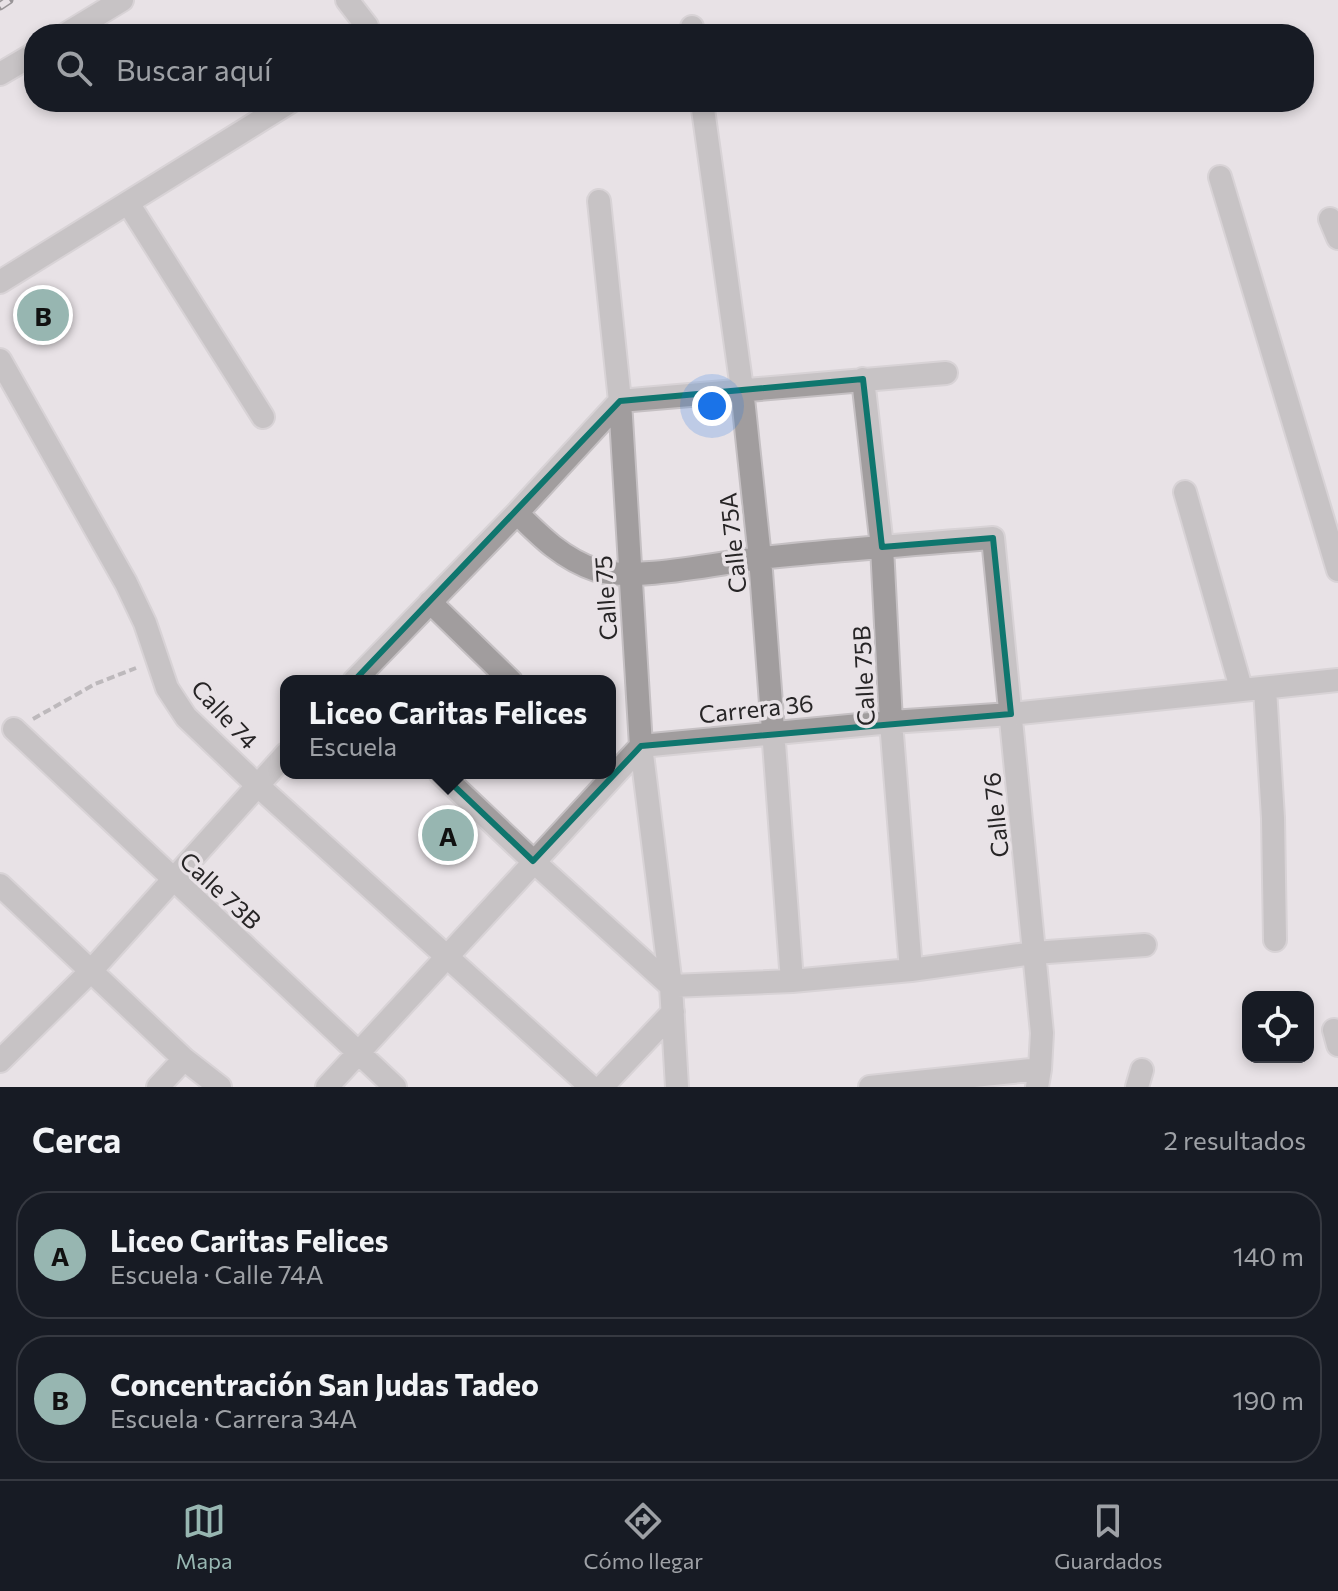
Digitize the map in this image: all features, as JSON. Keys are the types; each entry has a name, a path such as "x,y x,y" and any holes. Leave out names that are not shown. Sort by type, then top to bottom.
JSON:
{"street":[{"path":"82,24 122,0"},
{"path":"347,0 365,24"},
{"path":"0,74 24,60"},
{"path":"0,282 274,112"},
{"name":"Calle 75A","path":"703,112 742,389 760,558 792,981"},
{"path":"1220,177 1330,510 1338,570"},
{"name":"Calle 75","path":"599,201 620,401 641,746 671,986 677,1087"},
{"path":"128,203 263,417"},
{"name":"Calle 74","path":"0,360 126,583 145,623 167,688 186,717 591,1087"},
{"path":"360,675 517,513 620,401 946,373"},
{"name":"Calle 75B","path":"863,379 882,547 891,722 911,970"},
{"path":"1185,492 1241,688"},
{"path":"517,513 569,559 599,571 629,574 882,547"},
{"name":"Calle 76","path":"882,547 993,538 1042,1033 1038,1078"},
{"path":"430,602 505,675"},
{"name":"Carrera 36","path":"641,746 774,732 1011,714 1338,680"},
{"path":"1265,689 1273,818 1275,940"},
{"name":"Calle 73B","path":"14,729 395,1087"},
{"path":"616,769 641,746"},
{"path":"0,1061 91,971 280,760"},
{"path":"446,779 671,986 792,981 911,970 1034,953 1145,945"},
{"path":"327,1087 605,779"},
{"path":"0,885 184,1059 220,1087"},
{"path":"602,1087 673,1012"},
{"path":"158,1087 184,1059"},
{"path":"870,1087 1038,1078"}],"path":[{"path":"14,729 95,684 156,660"}],"highlighted area":[{"path":"863,379 882,547 993,538 1011,714 641,746 533,861 349,686 620,401"}],"railway":[{"path":"0,6 9,0"}],"place":[{"name":"Concentración San Judas Tadeo","path":"43,315"},
{"name":"Liceo Caritas Felices","path":"448,835"}]}
